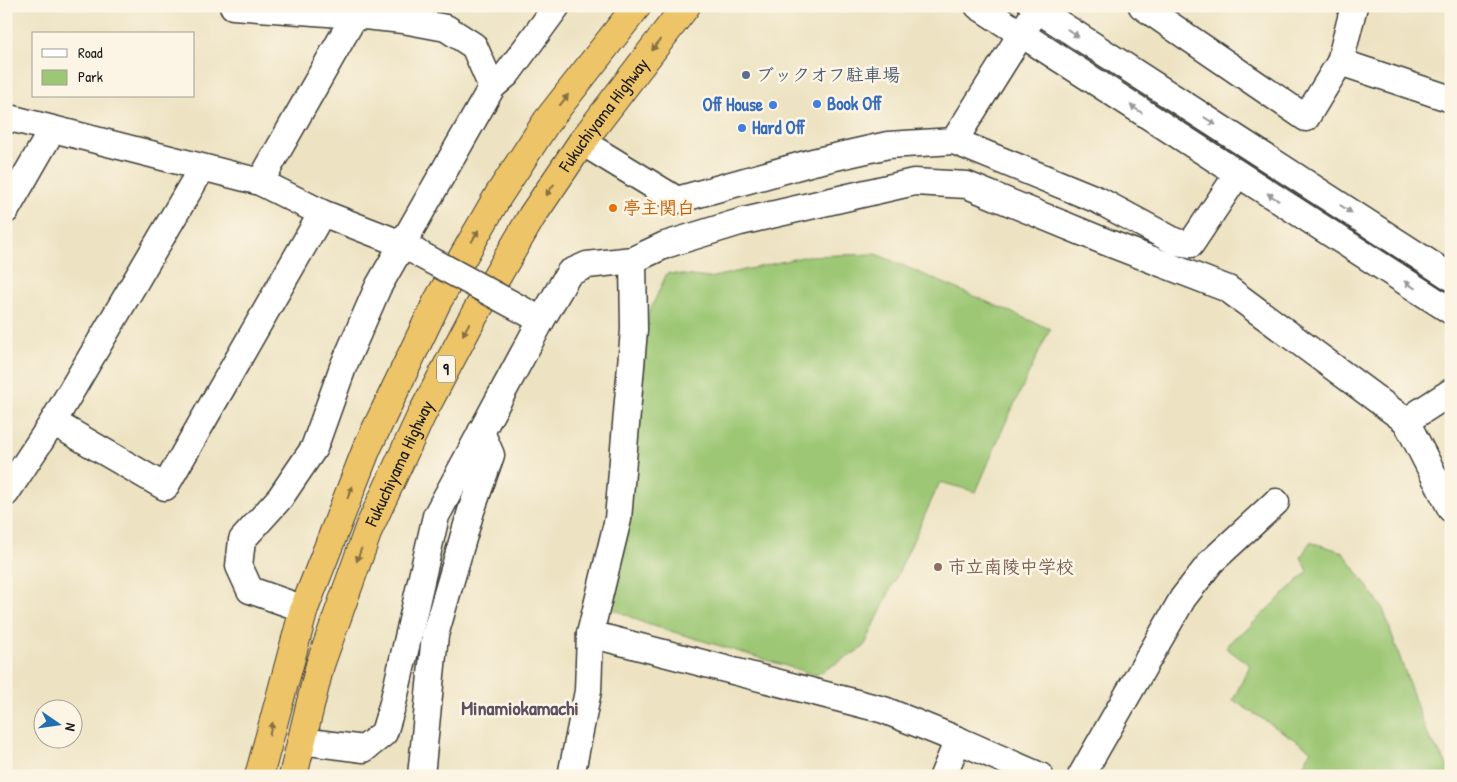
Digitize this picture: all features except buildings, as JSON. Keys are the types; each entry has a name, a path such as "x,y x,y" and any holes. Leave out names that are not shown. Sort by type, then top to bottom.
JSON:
{"highway":[{"name":"Fukuchiyama Highway","path":"258,776 304,609 367,448 437,302 498,196 547,121 638,6"},
{"name":"Fukuchiyama Highway","path":"293,776 320,665 368,528 418,423 476,313 532,216 582,142 686,6"}],"street":[{"path":"233,6 355,15 403,20 446,28 474,46 492,86"},
{"path":"304,609 250,590 240,566 242,540 280,498 314,448 344,367 378,287 411,249 492,86 507,74 557,6"},
{"path":"978,6 1237,175 1451,311"},
{"path":"1142,6 1306,118 1340,62 1354,6"},
{"path":"954,141 1021,34 1034,8 1451,277"},
{"path":"260,182 355,15"},
{"path":"1340,62 1451,99"},
{"path":"6,117 260,182 322,213 411,249 536,317"},
{"path":"6,210 52,130"},
{"path":"582,142 677,200 813,162 888,145 954,141 1098,200 1176,242 1191,244 1237,175"},
{"path":"6,493 53,422 202,168"},
{"path":"301,741 364,749 384,733 393,703 436,516 481,432 536,317 569,273 587,265 634,260 665,245 740,222 914,182 967,185 1228,290 1406,421 1451,509"},
{"path":"53,422 165,486 322,213"},
{"path":"571,776 588,691 590,634 618,519 634,330 634,260"},
{"path":"1406,421 1451,392"},
{"path":"425,775 435,634 470,511 491,455 481,432"},
{"path":"1082,776 1183,598 1211,562 1276,502"},
{"path":"590,634 884,710 1040,776"},
{"path":"942,776 958,740"}],"green space":[{"path":"876,254 1050,329 1004,426 976,492 940,482 864,647 816,675 644,623 607,606 629,505 648,315 667,273 709,278 807,256"},
{"path":"1310,542 1343,552 1383,609 1426,732 1451,771 1451,776 1298,776 1311,750 1233,700 1250,665 1226,648 1234,638 1247,629 1308,571 1301,557"}],"place":[{"name":"ブックオフ駐車場","path":"746,75"},
{"name":"Book Off","path":"817,104"},
{"name":"Off House","path":"773,105"},
{"name":"Hard Off","path":"742,128"},
{"name":"亭主関白","path":"613,208"},
{"name":"市立南陵中学校","path":"938,567"}],"district":[{"name":"Minamiokamachi","path":"520,708"}]}
